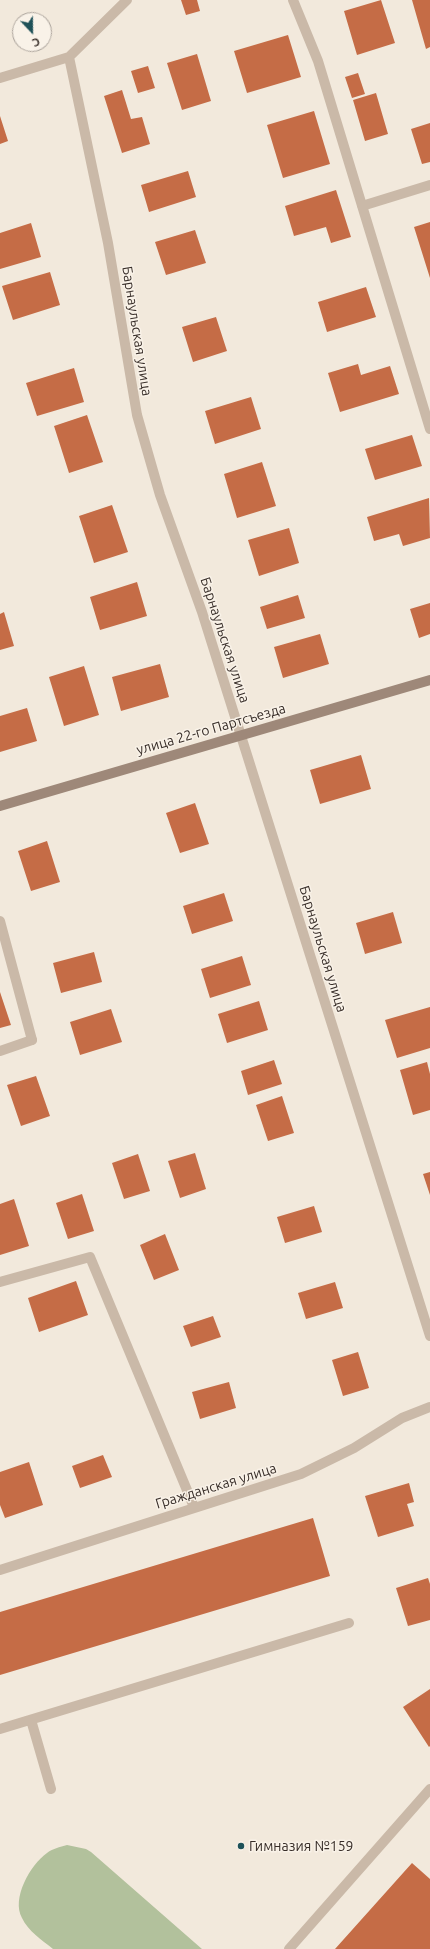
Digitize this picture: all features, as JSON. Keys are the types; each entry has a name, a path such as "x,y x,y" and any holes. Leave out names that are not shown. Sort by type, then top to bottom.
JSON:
{"main road":[{"name":"улица 22-го Партсъезда","path":"0,806 430,680"}],"street":[{"path":"0,78 69,57 127,0"},
{"path":"293,0 318,61 430,429"},
{"name":"Барнаульская улица","path":"69,57 108,243 137,415 160,495 202,612 430,1336"},
{"path":"362,206 430,185"},
{"path":"0,921 32,1040 0,1051"},
{"path":"0,1282 90,1257 194,1507"},
{"name":"Гражданская улица","path":"0,1570 301,1474 354,1448 402,1418 430,1407"},
{"path":"0,1729 349,1623"},
{"path":"31,1720 51,1789"},
{"path":"289,1949 430,1789"}],"green space":[{"path":"67,1845 86,1849 91,1852 202,1949 53,1949 36,1935 25,1923 19,1910 19,1902 24,1883 34,1866 49,1852"}],"building":[{"path":"181,0 197,0 200,11 186,15"},
{"path":"381,0 395,43 357,55 344,11"},
{"path":"412,0 430,0 430,47 426,49"},
{"path":"288,35 301,77 247,93 234,51"},
{"path":"197,54 211,101 182,110 167,63"},
{"path":"148,66 155,88 138,93 131,71"},
{"path":"358,73 365,94 352,98 345,77"},
{"path":"122,90 131,119 142,117 150,144 122,153 104,96"},
{"path":"376,93 388,134 365,141 353,100"},
{"path":"314,111 330,164 283,178 267,125"},
{"path":"0,116 8,141 0,144"},
{"path":"430,123 430,162 422,164 411,129"},
{"path":"188,171 196,197 149,212 141,185"},
{"path":"336,190 351,237 331,243 326,227 294,236 285,206"},
{"path":"430,222 430,278 414,227"},
{"path":"31,223 41,257 0,269 0,233"},
{"path":"195,230 206,263 166,275 155,242"},
{"path":"50,272 60,305 13,320 2,286"},
{"path":"366,287 376,317 327,332 318,302"},
{"path":"216,317 227,351 193,362 182,327"},
{"path":"358,364 361,375 390,366 399,394 340,412 328,373"},
{"path":"74,368 84,402 37,416 26,383"},
{"path":"251,397 261,429 215,444 205,411"},
{"path":"87,415 103,462 69,473 54,426"},
{"path":"412,435 422,466 375,480 365,449"},
{"path":"262,462 276,506 237,518 224,474"},
{"path":"429,498 430,538 403,546 399,534 374,541 367,517"},
{"path":"112,505 128,552 94,563 79,516"},
{"path":"289,528 299,563 259,576 248,540"},
{"path":"137,582 147,616 100,630 90,597"},
{"path":"298,595 305,618 267,629 260,607"},
{"path":"430,603 430,634 419,638 410,609"},
{"path":"4,612 14,646 0,650 0,614"},
{"path":"320,634 329,664 283,678 274,647"},
{"path":"160,664 169,697 121,711 112,677"},
{"path":"84,666 99,715 64,726 49,677"},
{"path":"27,708 37,741 0,752 0,716"},
{"path":"361,755 371,789 320,804 310,770"},
{"path":"195,803 209,844 180,853 166,813"},
{"path":"47,841 60,882 31,891 18,851"},
{"path":"224,893 233,921 192,934 183,906"},
{"path":"393,912 402,943 365,954 356,923"},
{"path":"94,952 102,982 61,993 53,963"},
{"path":"242,956 251,985 210,998 201,969"},
{"path":"0,992 11,1025 0,1028"},
{"path":"259,1001 268,1030 227,1043 218,1014"},
{"path":"430,1007 430,1048 397,1058 385,1020"},
{"path":"111,1009 122,1042 80,1055 70,1022"},
{"path":"274,1060 282,1084 248,1095 241,1071"},
{"path":"427,1062 430,1074 430,1110 413,1115 400,1070"},
{"path":"36,1076 50,1116 21,1126 7,1085"},
{"path":"282,1096 294,1133 268,1141 256,1105"},
{"path":"195,1153 206,1189 180,1198 168,1161"},
{"path":"138,1154 150,1191 124,1199 112,1163"},
{"path":"430,1172 430,1195 423,1174"},
{"path":"82,1194 94,1231 68,1239 56,1203"},
{"path":"14,1199 29,1246 0,1255 0,1204"},
{"path":"314,1206 322,1232 285,1243 277,1217"},
{"path":"165,1234 179,1270 154,1280 140,1245"},
{"path":"76,1281 88,1315 39,1332 28,1298"},
{"path":"335,1282 343,1308 306,1319 298,1293"},
{"path":"213,1316 221,1337 191,1347 183,1326"},
{"path":"358,1352 369,1388 343,1396 332,1360"},
{"path":"229,1382 236,1408 200,1419 192,1392"},
{"path":"103,1455 112,1477 80,1488 72,1466"},
{"path":"29,1462 43,1505 5,1518 0,1505 0,1472"},
{"path":"409,1483 414,1502 407,1504 414,1526 378,1537 365,1496"},
{"path":"313,1518 330,1576 0,1675 0,1612"},
{"path":"428,1578 430,1584 430,1620 408,1626 396,1588"},
{"path":"430,1689 430,1746 429,1747 403,1707"},
{"path":"412,1863 430,1879 430,1949 335,1949"}],"place":[{"name":"Гимназия №159","path":"241,1846"}]}
